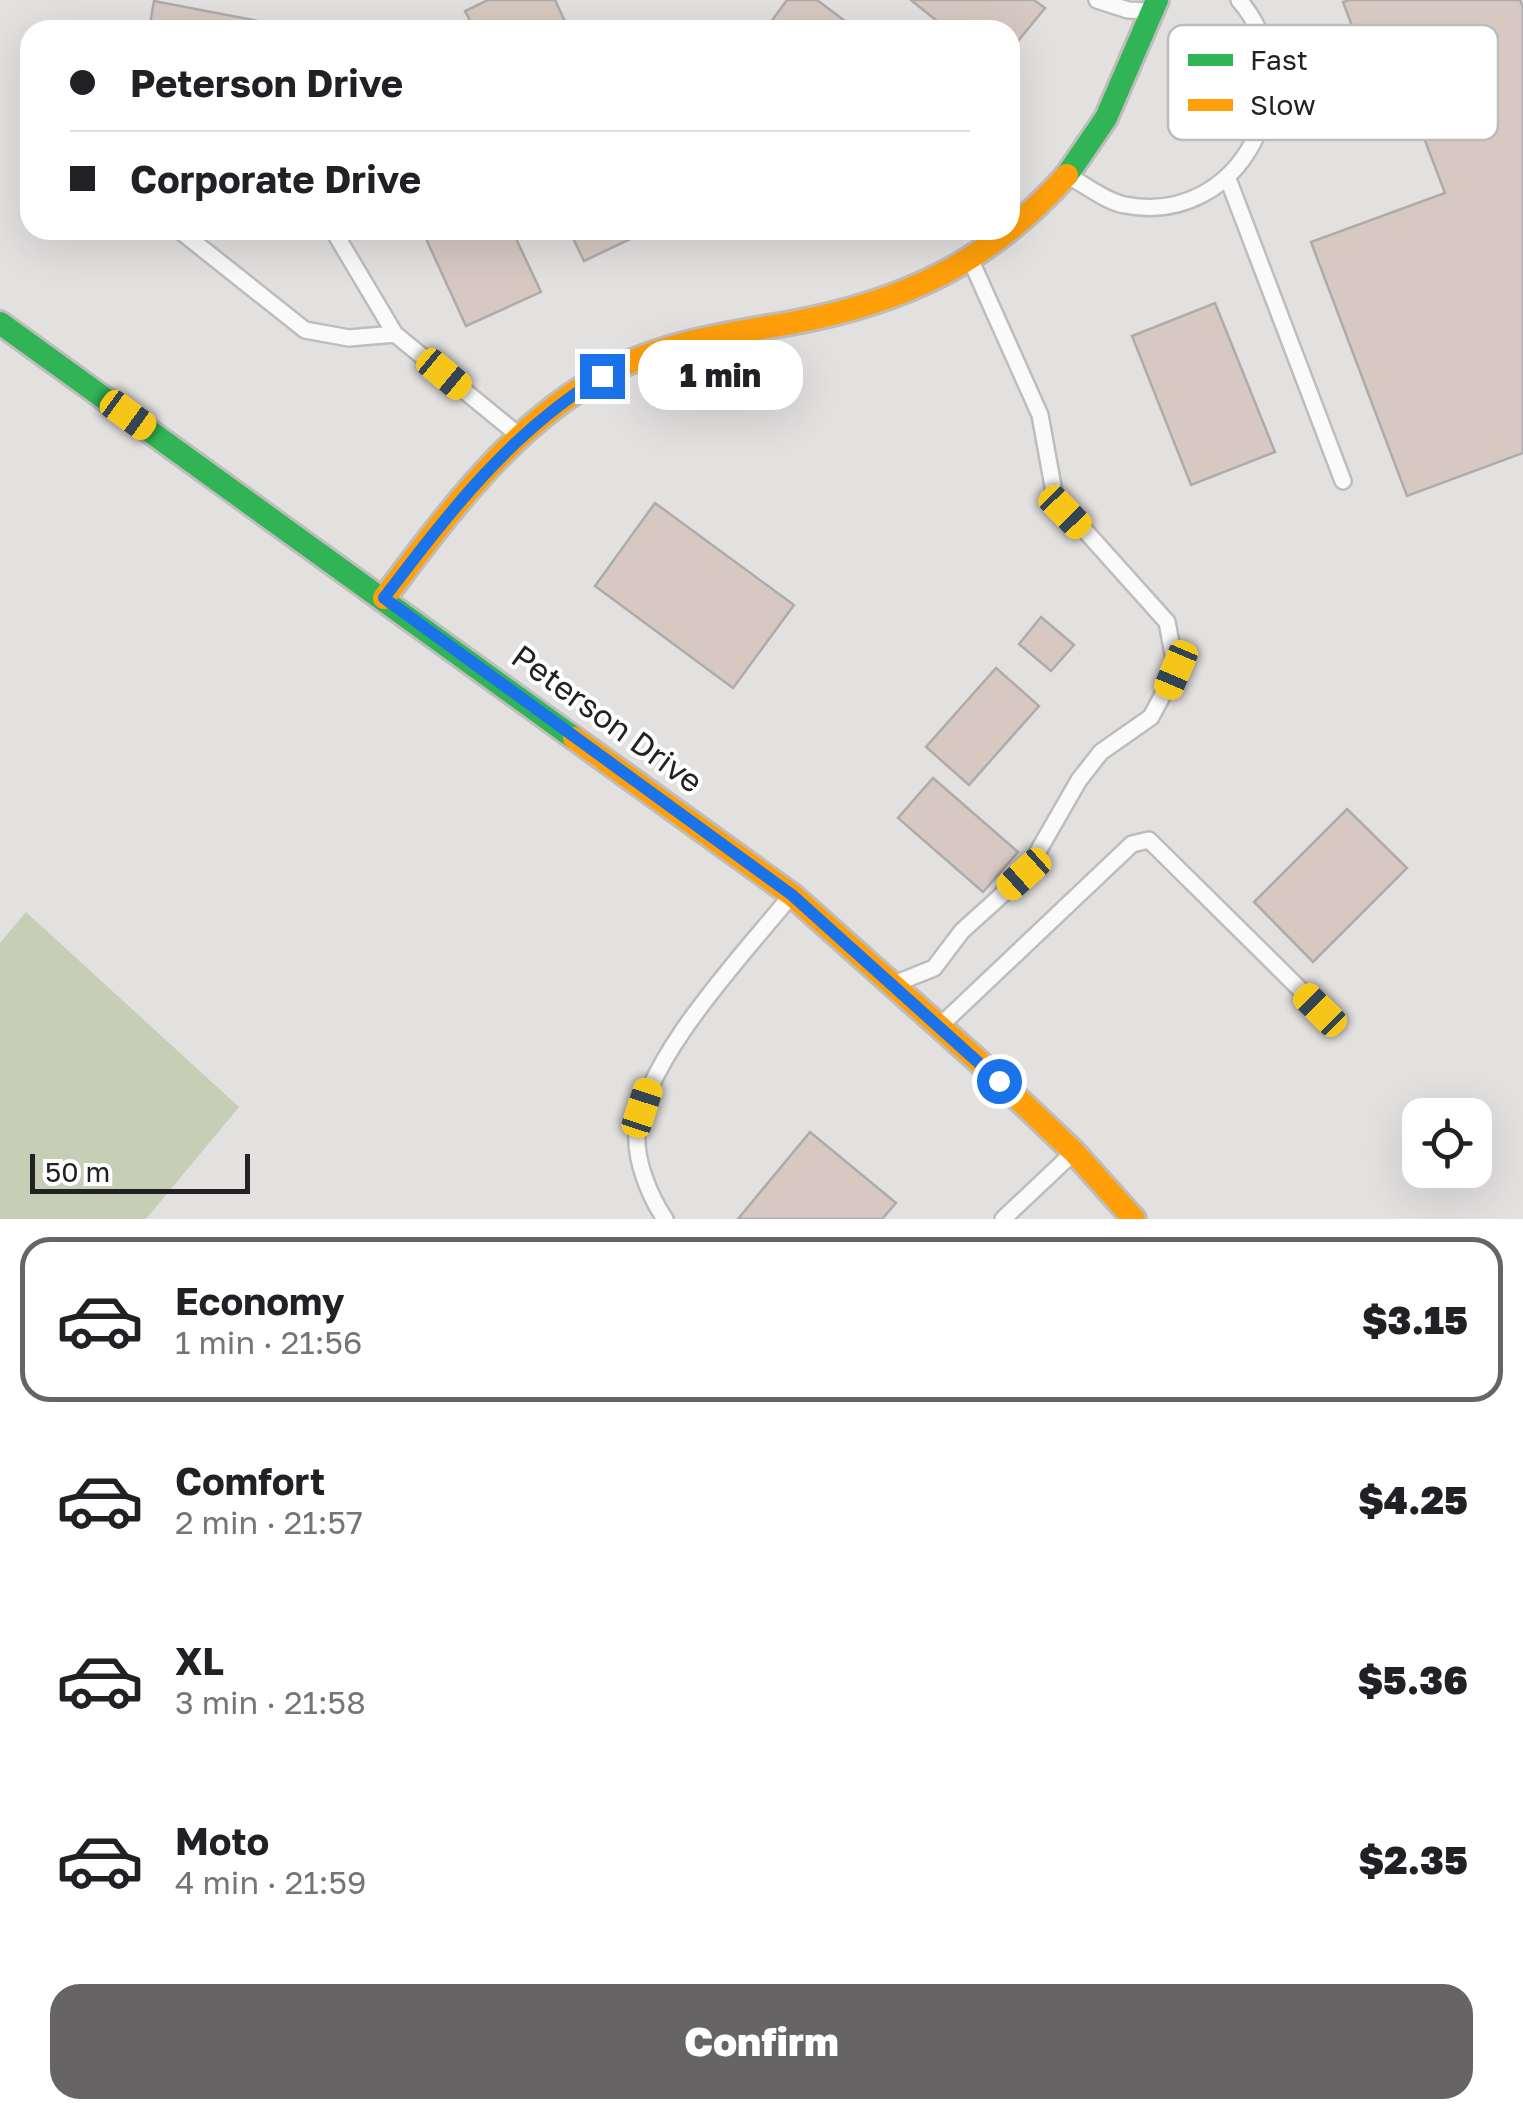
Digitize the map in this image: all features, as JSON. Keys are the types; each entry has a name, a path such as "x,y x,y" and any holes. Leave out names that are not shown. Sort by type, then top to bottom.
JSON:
{"street":[{"path":"1020,227 1067,175 1110,107 1155,6"},
{"path":"384,598 456,504 519,436 588,384 650,354 702,339 869,308 922,289 972,263 1004,240"},
{"name":"Peterson Drive","path":"0,323 792,895 1074,1152 1134,1219"}],"lane":[{"path":"1097,0 1128,10 1155,6"},
{"path":"1239,0 1258,25"},
{"path":"1067,175 1122,205 1153,206 1192,199 1228,179 1258,140"},
{"path":"1228,179 1342,481"},
{"path":"192,240 305,330 348,338 395,334"},
{"path":"338,240 395,334 519,436"},
{"path":"892,984 934,968 962,930 1024,874 1079,780 1102,752 1151,717 1176,670 1167,622 1055,497 1040,416 972,263"},
{"path":"940,1027 1132,844 1148,840 1320,1010"},
{"path":"666,1219 648,1184 637,1135 652,1081 728,974 792,895"},
{"path":"1003,1219 1074,1152"}],"green space":[{"path":"26,912 239,1107 146,1219 0,1219 0,943"}],"building":[{"path":"488,0 555,0 564,20 470,20 465,11"},
{"path":"787,0 817,0 844,20 772,20"},
{"path":"911,0 1034,0 1045,8 1020,39 1020,20 936,20"},
{"path":"1520,0 1523,7 1523,453 1407,496 1311,242 1445,193 1425,140 1498,140 1498,25 1352,25 1343,2"},
{"path":"154,1 253,20 151,20"},
{"path":"427,240 517,240 541,292 466,326"},
{"path":"574,240 628,240 584,261"},
{"path":"1215,303 1275,452 1191,485 1132,336"},
{"path":"655,503 794,605 733,688 595,586"},
{"path":"1041,617 1074,645 1051,671 1019,644"},
{"path":"996,668 1039,706 969,785 926,747"},
{"path":"933,778 1018,852 983,892 898,818"},
{"path":"1347,809 1407,868 1313,962 1254,902"},
{"path":"810,1132 896,1203 882,1219 738,1219"}],"traffic: fast":[{"path":"1067,175 1106,118 1157,0"},
{"path":"0,323 574,738"}],"traffic: slow":[{"path":"1020,220 1067,175"},
{"path":"384,598 489,467 550,410 584,386 662,350 832,314 908,290 943,274 996,240"},
{"path":"574,738 792,895 976,1059 1074,1152 1134,1219"}],"route":[{"path":"602,376 526,428 498,455 384,598 792,895 999,1081"}]}
